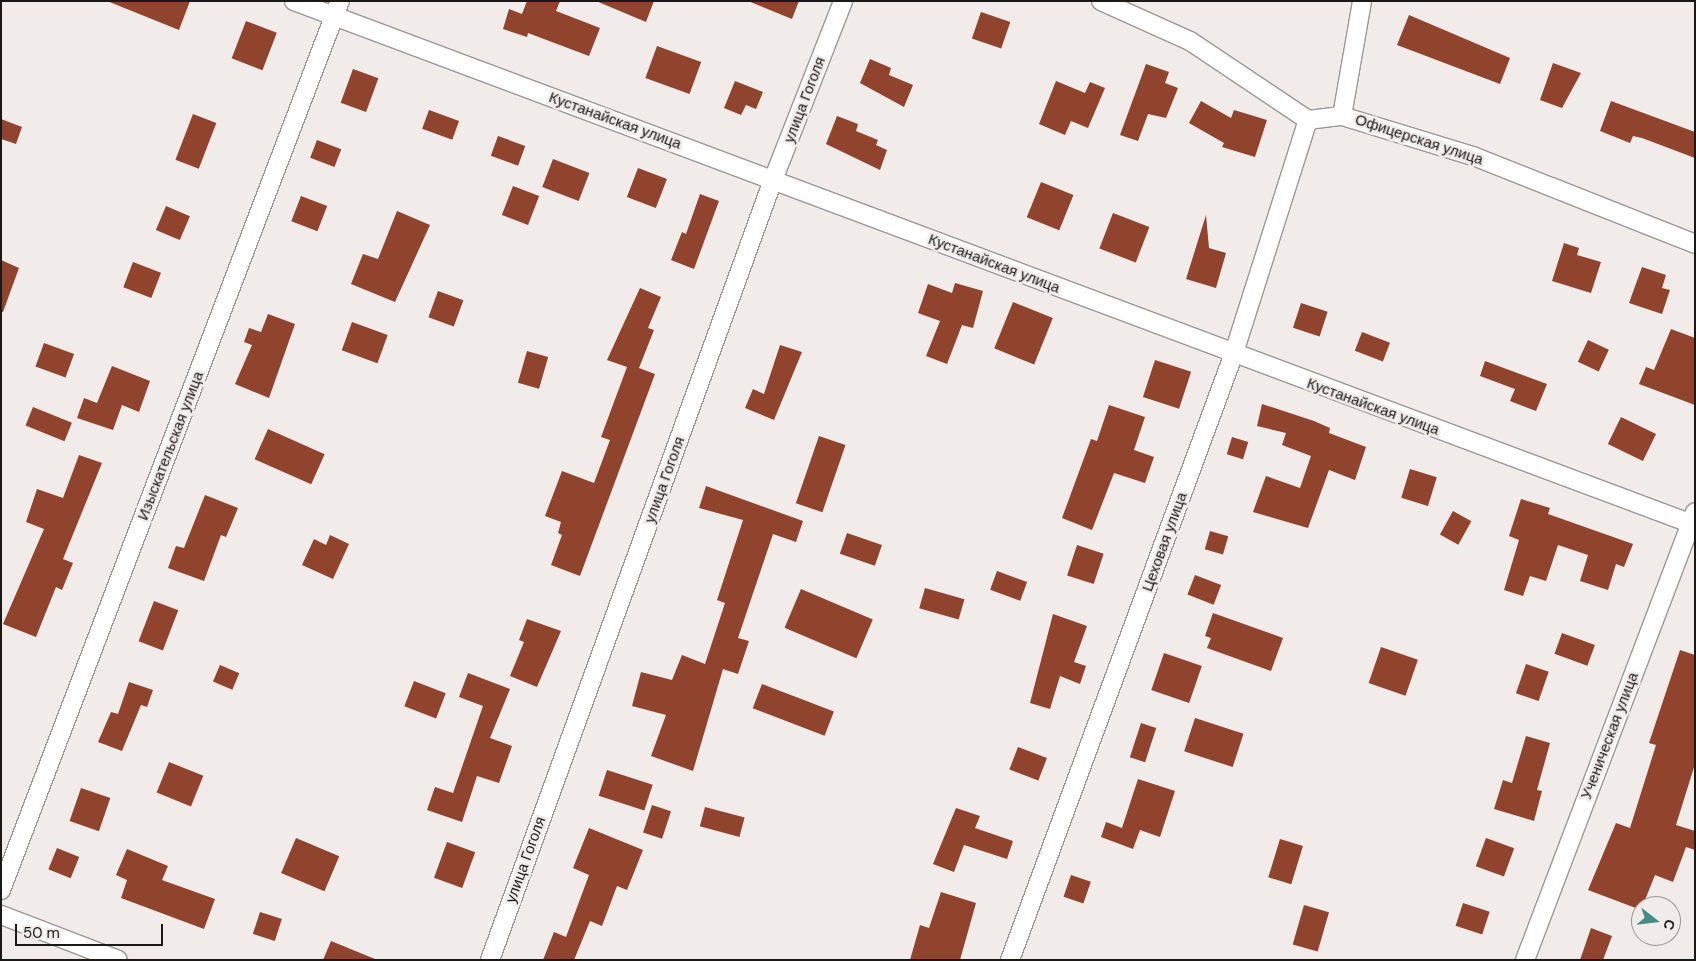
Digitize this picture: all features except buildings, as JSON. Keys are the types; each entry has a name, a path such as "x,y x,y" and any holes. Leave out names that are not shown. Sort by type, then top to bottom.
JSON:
{"street":[{"name":"Кустанайская улица","path":"294,1 338,9 773,180 1233,356 1694,520"},
{"name":"улица Гоголя","path":"490,960 773,180 843,1"},
{"path":"1101,1 1190,41 1308,120"},
{"path":"1342,116 1362,1"},
{"name":"Изыскательская улица","path":"1,890 338,9"},
{"name":"Офицерская улица","path":"1308,120 1342,116 1472,156 1695,244"},
{"name":"Цеховая улица","path":"1010,960 1233,356 1308,120"},
{"name":"Ученическая улица","path":"1525,960 1694,520"},
{"path":"1,915 118,960"}]}
